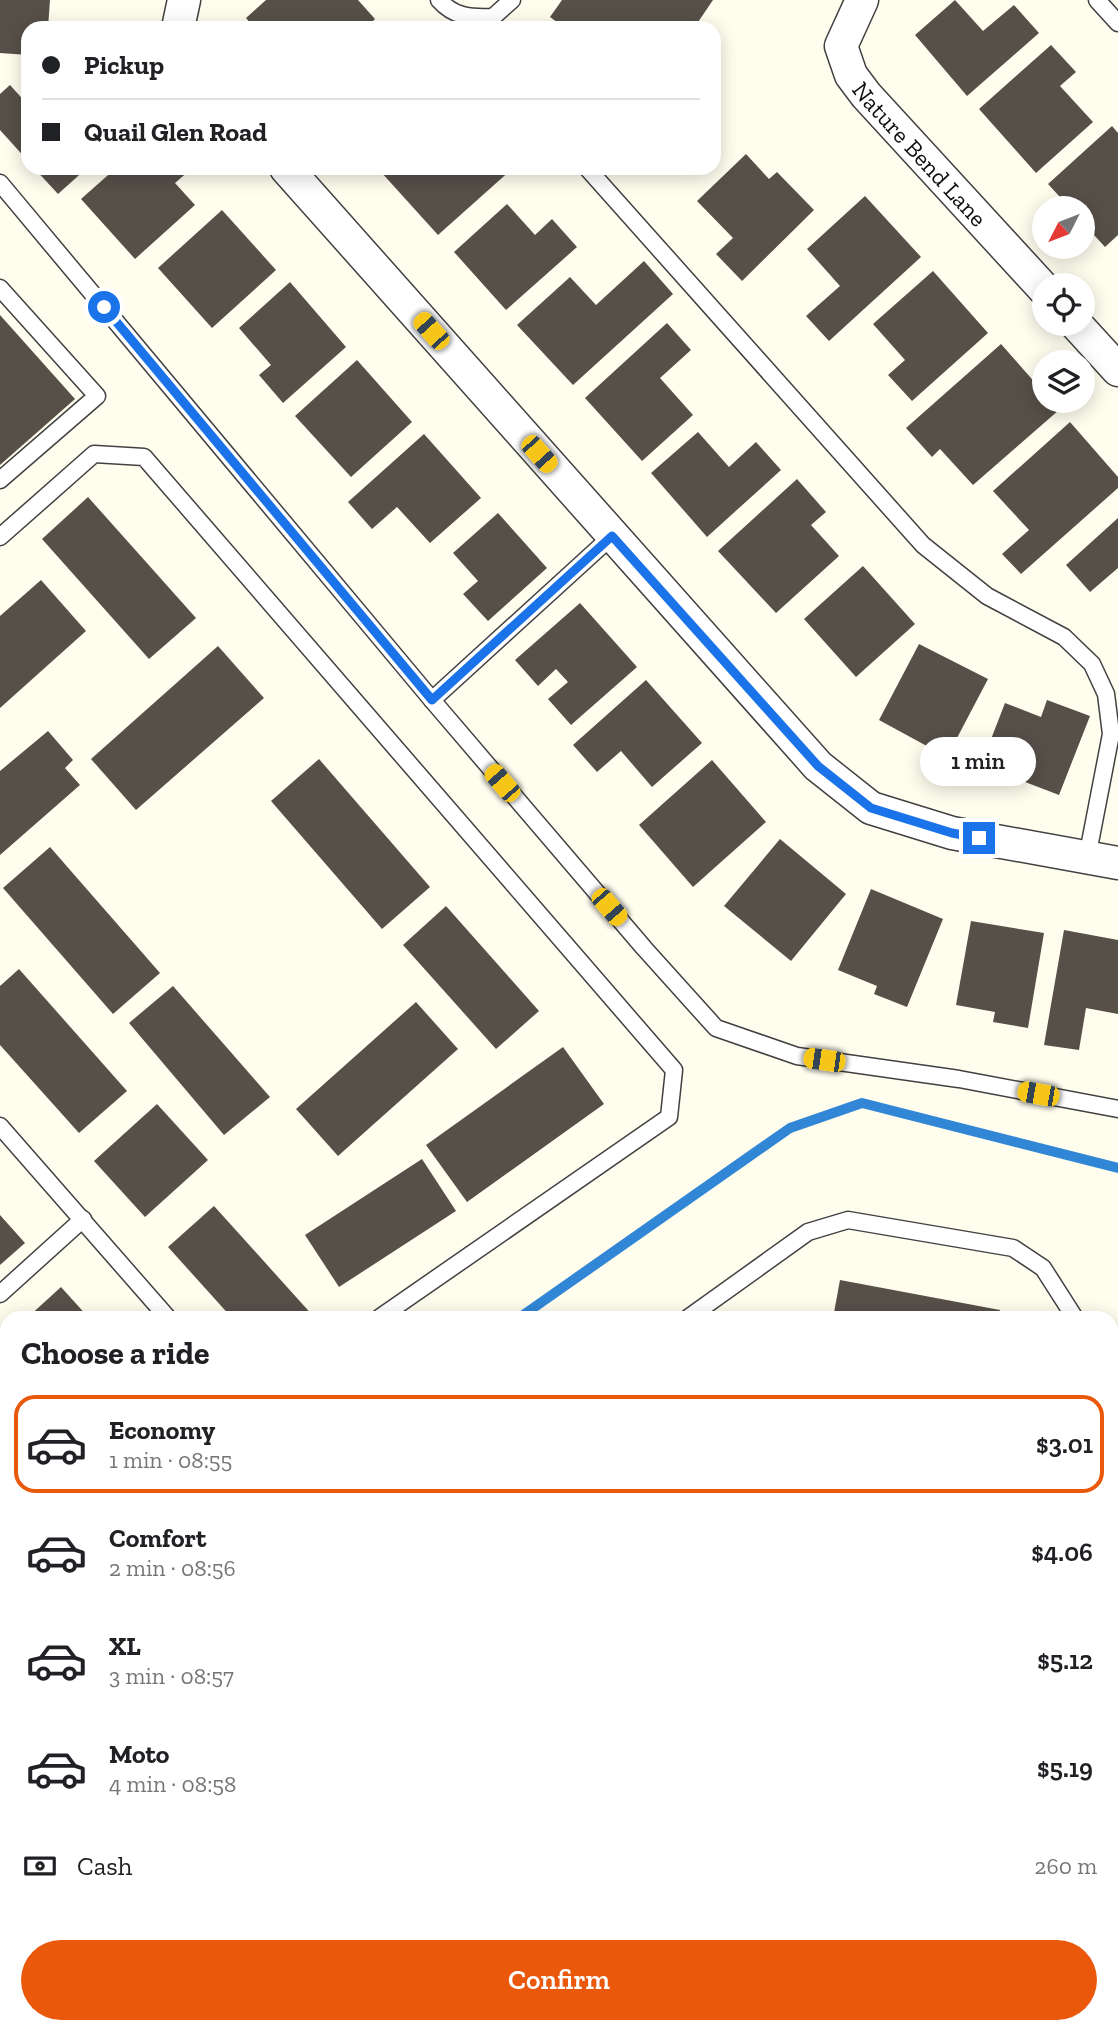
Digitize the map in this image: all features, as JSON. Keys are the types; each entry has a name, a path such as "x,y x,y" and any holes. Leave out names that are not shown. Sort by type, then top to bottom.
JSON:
{"street":[{"path":"180,21 184,0"},
{"name":"Nature Bend Lane","path":"862,0 841,46 851,75 866,95 1032,276"},
{"path":"292,175 818,766 871,808 952,833 1118,863"},
{"path":"1087,336 1118,370"}],"lane":[{"path":"439,0 444,6 469,18 486,21"},
{"path":"492,21 512,0"},
{"path":"1097,0 1118,23"},
{"path":"593,175 923,545 987,596 1064,637 1092,664 1106,694 1111,734 1087,858"},
{"path":"0,183 432,700 716,1028 797,1056 958,1079 1118,1109"},
{"path":"0,289 97,396 0,480"},
{"path":"0,537 94,454 144,457 674,1070 669,1117 389,1311"},
{"path":"432,700 612,536"},
{"path":"0,1126 162,1311"},
{"path":"0,1294 83,1219"},
{"path":"698,1311 808,1232 848,1220 1013,1248 1043,1268 1071,1311"}],"building":[{"path":"0,0 50,0 48,21 21,21 21,54 0,53"},
{"path":"266,0 358,0 375,19 248,21 246,18"},
{"path":"562,0 713,0 699,21 555,21 550,17"},
{"path":"955,0 983,31 1014,5 1039,33 967,96 915,35"},
{"path":"1051,45 1076,72 1060,86 1093,122 1036,173 979,109"},
{"path":"10,85 21,97 21,153 0,130 0,94"},
{"path":"1112,126 1118,133 1118,235 1105,247 1096,237 1096,196 1059,196 1048,184"},
{"path":"746,154 769,179 777,172 814,210 742,281 716,254 733,238 697,201"},
{"path":"40,175 79,175 58,194"},
{"path":"108,175 184,175 175,183 195,205 135,259 81,199"},
{"path":"384,175 505,175 438,235"},
{"path":"865,196 921,257 829,341 806,316 840,286 807,249"},
{"path":"507,204 535,235 552,219 577,247 506,310 454,252"},
{"path":"222,210 276,270 212,328 158,268"},
{"path":"644,261 673,294 573,385 517,325 570,277 596,305"},
{"path":"933,271 988,333 912,401 888,375 905,360 873,324"},
{"path":"290,282 346,347 283,403 259,375 271,365 239,328"},
{"path":"0,315 75,399 0,465"},
{"path":"667,323 691,350 660,378 693,415 642,461 585,398"},
{"path":"1001,344 1032,379 1032,413 1056,413 973,485 940,449 932,457 906,428"},
{"path":"357,360 412,422 351,477 295,416"},
{"path":"1070,422 1118,477 1118,488 1021,574 1002,554 1029,530 993,491"},
{"path":"698,432 729,467 756,442 781,470 707,537 651,473"},
{"path":"424,434 481,498 430,543 397,507 372,529 348,502"},
{"path":"797,479 826,512 811,525 839,556 776,613 718,551"},
{"path":"88,497 196,618 149,659 42,539"},
{"path":"498,513 547,568 488,621 463,594 478,581 453,553"},
{"path":"1118,518 1118,568 1090,592 1066,565"},
{"path":"863,566 915,624 856,677 804,619"},
{"path":"41,580 86,631 0,708 0,616"},
{"path":"580,603 637,667 571,725 548,699 568,682 556,669 538,686 515,660"},
{"path":"919,644 988,679 947,757 879,720"},
{"path":"218,646 264,698 136,810 91,759"},
{"path":"646,680 702,743 652,787 621,751 597,772 573,745"},
{"path":"1047,700 1090,716 1059,795 981,765 1005,703 1041,717"},
{"path":"48,731 73,760 65,768 80,785 0,855 0,771"},
{"path":"319,759 430,887 382,929 271,801"},
{"path":"712,760 766,822 693,887 639,825"},
{"path":"780,839 846,894 791,961 724,906"},
{"path":"50,847 160,973 113,1014 3,888"},
{"path":"871,889 943,919 907,1007 874,994 877,986 838,970"},
{"path":"446,906 539,1011 496,1049 403,945"},
{"path":"971,921 1044,933 1028,1028 993,1022 995,1012 956,1005"},
{"path":"1064,930 1118,940 1118,1014 1086,1008 1079,1050 1044,1045"},
{"path":"19,969 127,1091 79,1133 0,1045 0,986"},
{"path":"173,986 270,1097 224,1135 129,1023"},
{"path":"416,1002 458,1049 338,1156 296,1109"},
{"path":"563,1047 604,1104 467,1202 426,1145"},
{"path":"157,1104 208,1160 145,1217 94,1161"},
{"path":"422,1159 456,1211 339,1287 305,1235"},
{"path":"214,1206 309,1311 226,1311 168,1247"},
{"path":"0,1215 25,1243 0,1265"},
{"path":"840,1280 1000,1310 1000,1311 834,1311"},
{"path":"61,1287 83,1311 35,1311"}],"waterway":[{"path":"529,1311 790,1128 862,1103 1118,1168"}],"route":[{"path":"104,307 432,700 612,536 818,766 871,808 952,833 979,838"}]}
